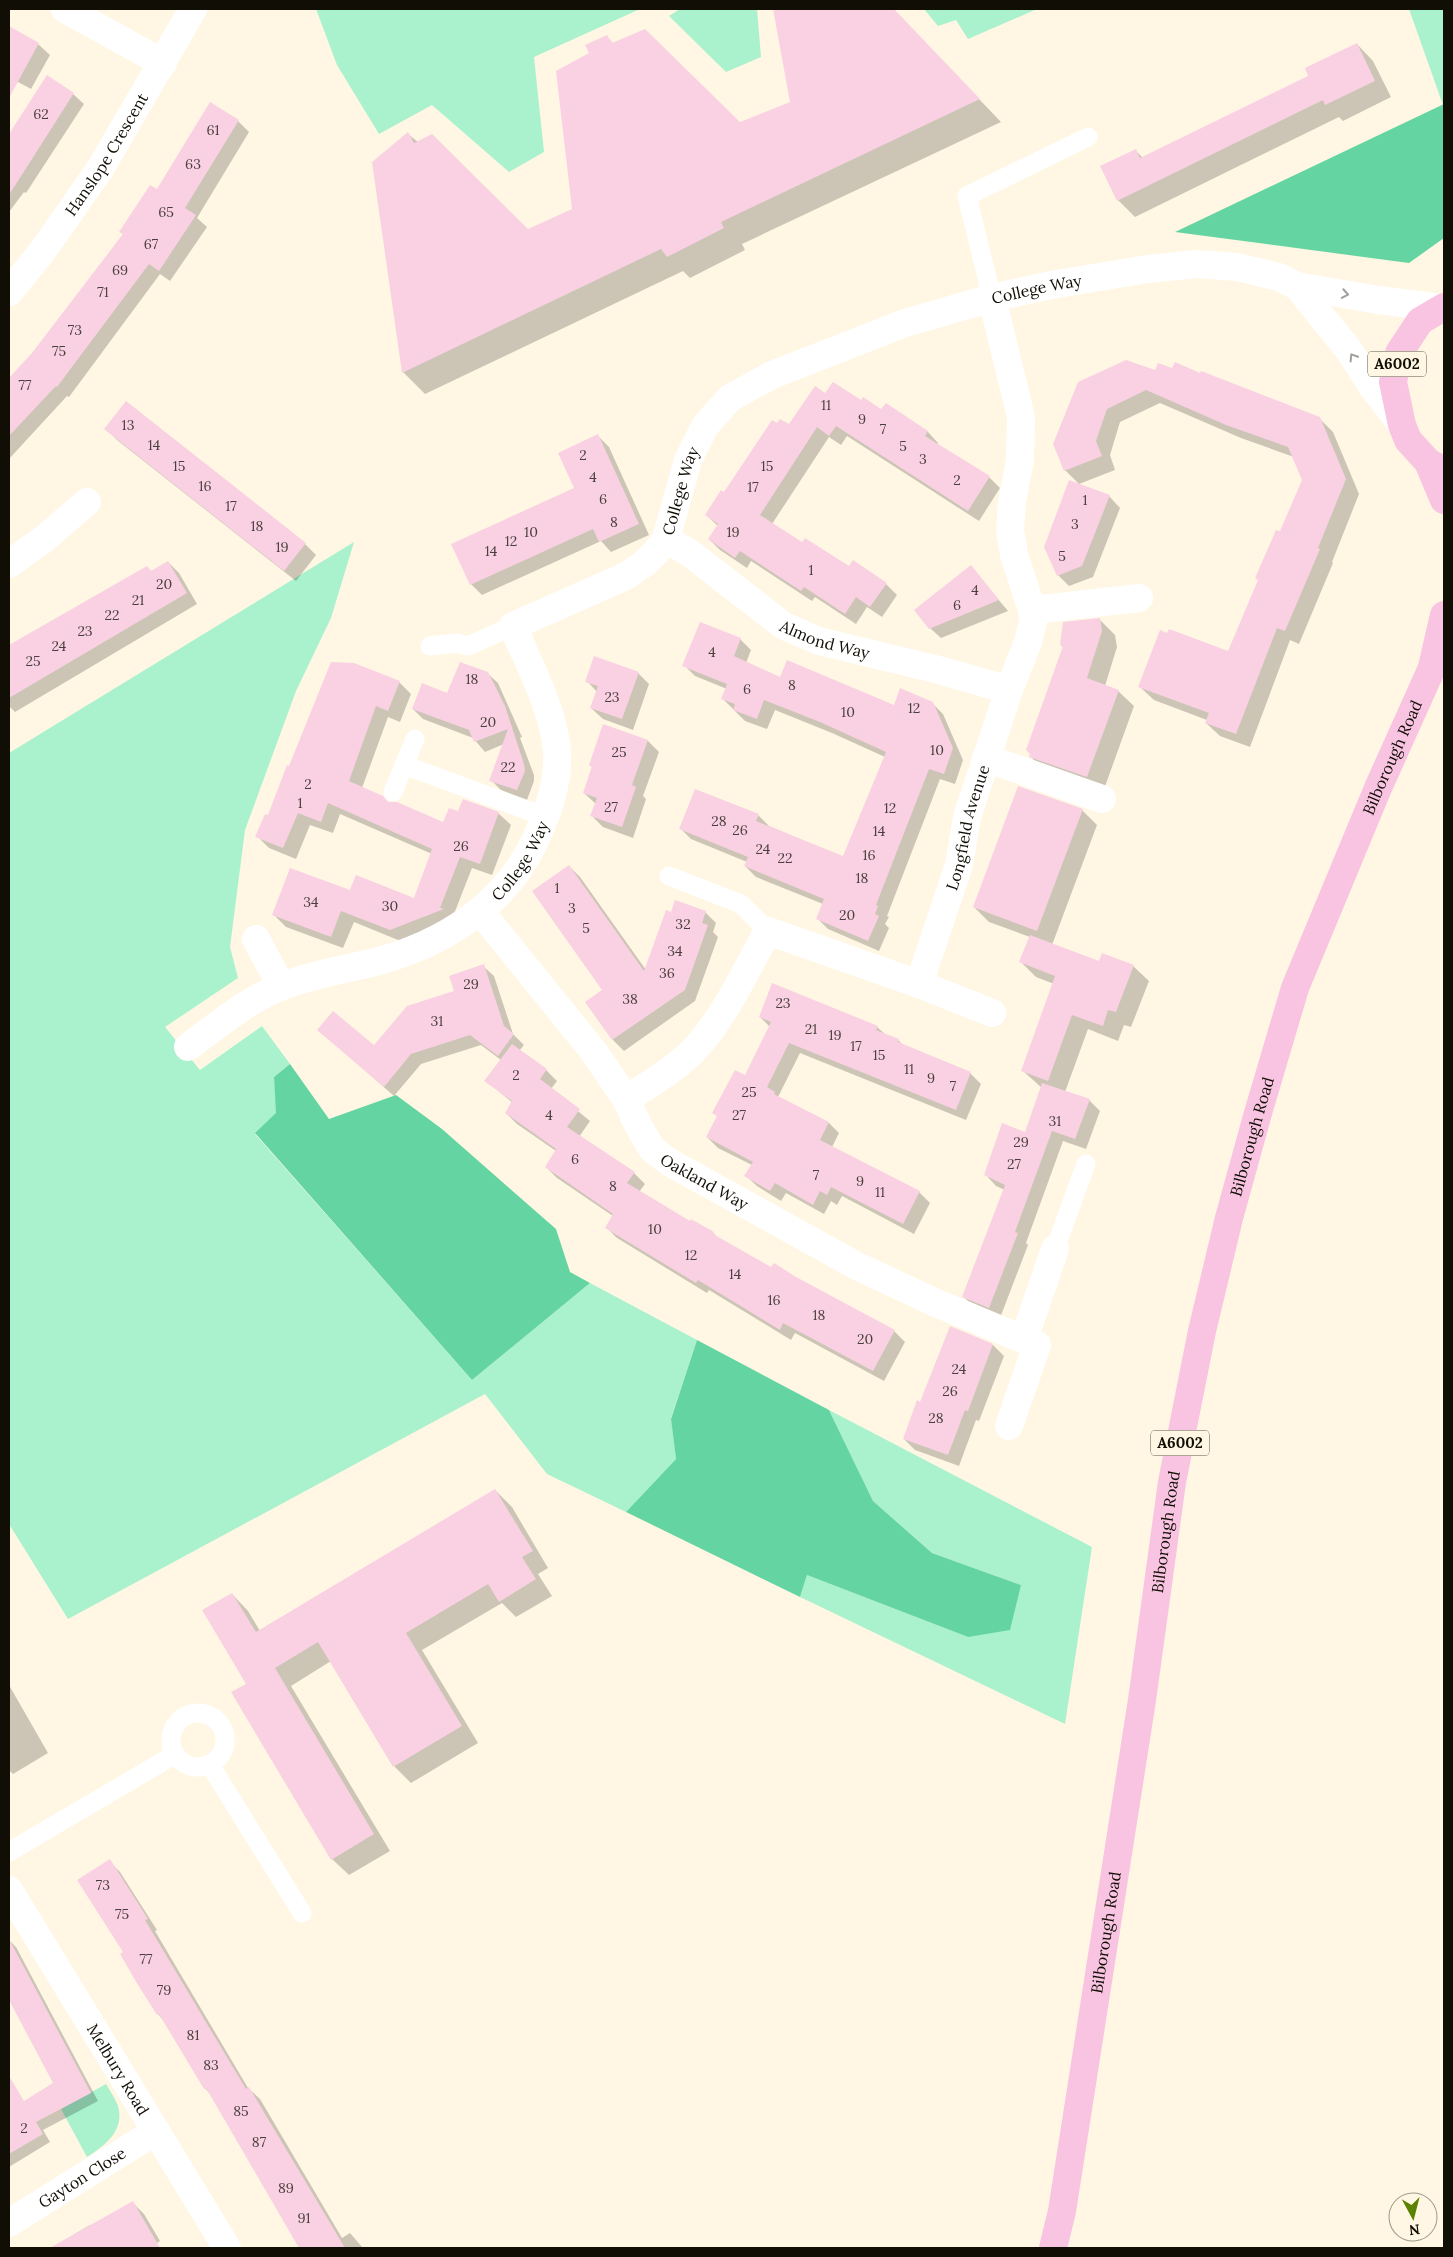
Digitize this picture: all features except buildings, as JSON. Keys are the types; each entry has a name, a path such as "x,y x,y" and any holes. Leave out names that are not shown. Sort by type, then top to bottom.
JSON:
{"main road":[{"name":"A6002","path":"1443,308 1420,321 1399,353 1393,382 1402,425 1408,440 1436,466 1444,500"},
{"name":"Bilborough Road","path":"1053,2248 1062,2211 1138,1719 1172,1482 1202,1331 1250,1142 1295,988 1378,788 1438,659 1444,615"}],"street":[{"path":"65,9 163,63"},
{"name":"Hanslope Crescent","path":"9,292 41,253 100,169 193,9"},
{"name":"College Way","path":"188,1047 252,1002 281,986 316,975 401,954 440,938 480,912 503,891 522,866 546,818 556,771 556,745 552,723 513,626 626,576 645,563 666,539 688,460 705,426 730,398 772,374 904,323 992,298 1148,269 1196,264 1237,267 1279,277 1297,286 1378,300 1443,308"},
{"name":"College Way","path":"1297,286 1348,349 1372,386 1402,425"},
{"name":"Longfield Avenue","path":"919,984 959,865 967,817 1009,690 1028,642 1033,622 1032,610 1014,556 1010,530 1012,502 1020,460 1021,418 992,298"},
{"path":"9,564 87,502"},
{"name":"Almond Way","path":"666,539 691,554 784,626 819,641 939,670 1009,690"},
{"path":"1032,610 1139,598"},
{"path":"986,758 1102,799"},
{"name":"Oakland Way","path":"480,912 594,1052 626,1099 639,1128 652,1149 670,1162 857,1266 934,1302 1024,1338"},
{"path":"626,1099 666,1074 692,1051 715,1023 768,931 919,984 992,1013"},
{"path":"256,939 281,986"},
{"path":"1009,1426 1037,1345 1024,1338 1055,1249"},
{"name":"Melbury Road","path":"9,1890 227,2248"},
{"name":"Gayton Close","path":"9,2223 156,2130"}],"lane":[{"path":"992,298 968,196 1088,137"},
{"path":"430,646 456,643 468,646 513,626"},
{"path":"393,792 415,739"},
{"path":"404,765 546,818"},
{"path":"669,876 741,904 768,931"},
{"path":"1055,1249 1086,1164"},
{"path":"200,1712 213,1717 222,1728 225,1742 221,1755 210,1765 196,1768 182,1763 174,1755 170,1737 175,1724 186,1715 200,1712"},
{"path":"9,1852 174,1755"},
{"path":"210,1765 302,1912"}],"green space":[{"path":"316,9 640,9 534,57 544,152 509,172 432,105 379,134 337,65"},
{"path":"680,9 757,9 761,57 726,72 669,16"},
{"path":"924,9 1037,9 968,39 956,20 938,26"},
{"path":"1409,9 1444,9 1443,105"},
{"path":"1444,104 1444,238 1409,263 1175,232"},
{"path":"354,542 331,618 296,691 245,830 230,947 238,978 165,1027 200,1070 262,1026 290,1064 274,1077 277,1113 255,1134 472,1380 590,1283 697,1340 671,1418 676,1459 626,1512 547,1474 485,1394 68,1619 9,1524 9,753"},
{"path":"290,1064 329,1119 396,1095 442,1129 556,1229 570,1272 590,1283 472,1380 255,1133 276,1113 274,1077"},
{"path":"697,1340 829,1410 873,1501 932,1553 1021,1585 1010,1630 968,1637 807,1575 800,1597 626,1512 676,1459 671,1419"},
{"path":"829,1410 1092,1547 1065,1724 800,1597 807,1575 968,1637 1021,1585 932,1553 873,1501"},
{"path":"106,2084 118,2106 119,2123 107,2142 87,2157 61,2109"}]}
